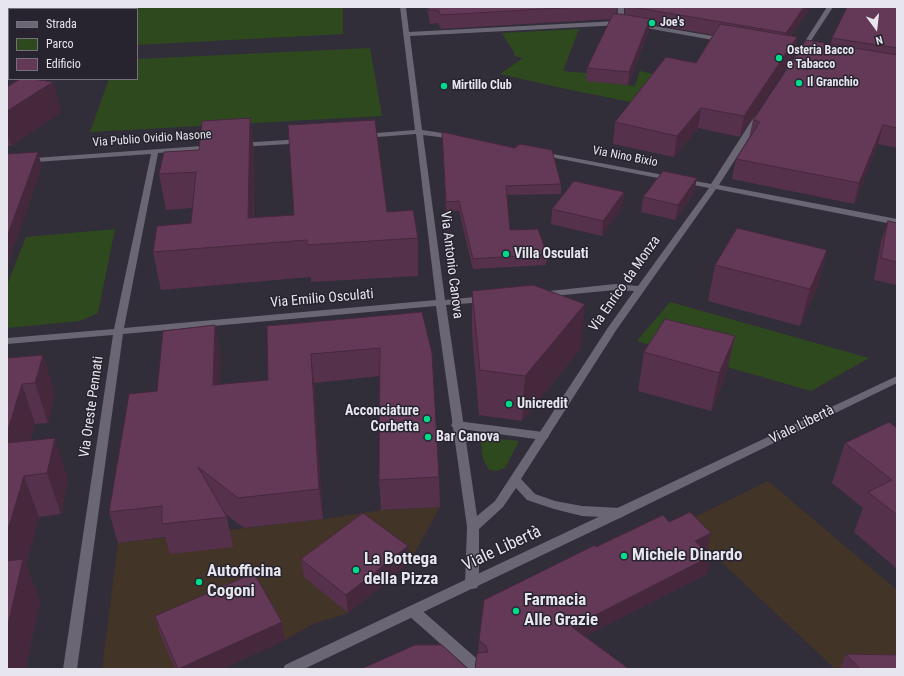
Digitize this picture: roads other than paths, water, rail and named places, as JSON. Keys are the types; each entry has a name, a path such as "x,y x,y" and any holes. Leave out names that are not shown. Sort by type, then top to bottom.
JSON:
{"street":[{"name":"Via Antonio Canova","path":"403,7 440,302 473,527"},
{"path":"620,22 621,7"},
{"path":"799,54 830,7"},
{"path":"406,34 620,22 728,41"},
{"name":"Via Enrico da Monza","path":"473,527 499,504 612,329 714,186 762,112"},
{"path":"356,137 418,132 464,139"},
{"name":"Via Publio Ovidio Nasone","path":"232,146 310,140"},
{"name":"Via Publio Ovidio Nasone","path":"7,162 217,147"},
{"name":"Via Oreste Pennati","path":"70,669 119,331 155,151"},
{"name":"Via Nino Bixio","path":"534,152 897,222"},
{"path":"529,296 615,288 640,289"},
{"name":"Via Emilio Osculati","path":"7,341 440,302 492,299"},
{"name":"Viale Libertà","path":"290,669 472,584 897,379"},
{"path":"457,425 543,436"},
{"name":"Viale Libertà","path":"515,480 531,497 554,505 582,511 620,513"},
{"path":"472,584 473,527"},
{"path":"413,611 479,669"}],"place":[{"name":"Joe's","path":"652,23"},
{"name":"Osteria Bacco e Tabacco","path":"779,58"},
{"name":"Il Granchio","path":"799,83"},
{"name":"Mirtillo Club","path":"444,86"},
{"name":"Villa Osculati","path":"506,254"},
{"name":"Unicredit","path":"509,404"},
{"name":"Acconciature Corbetta","path":"427,419"},
{"name":"Bar Canova","path":"428,437"},
{"name":"Michele Dinardo","path":"624,556"},
{"name":"La Bottega della Pizza","path":"356,570"},
{"name":"Autofficina Cogoni","path":"199,582"},
{"name":"Farmacia Alle Grazie","path":"516,611"}]}
